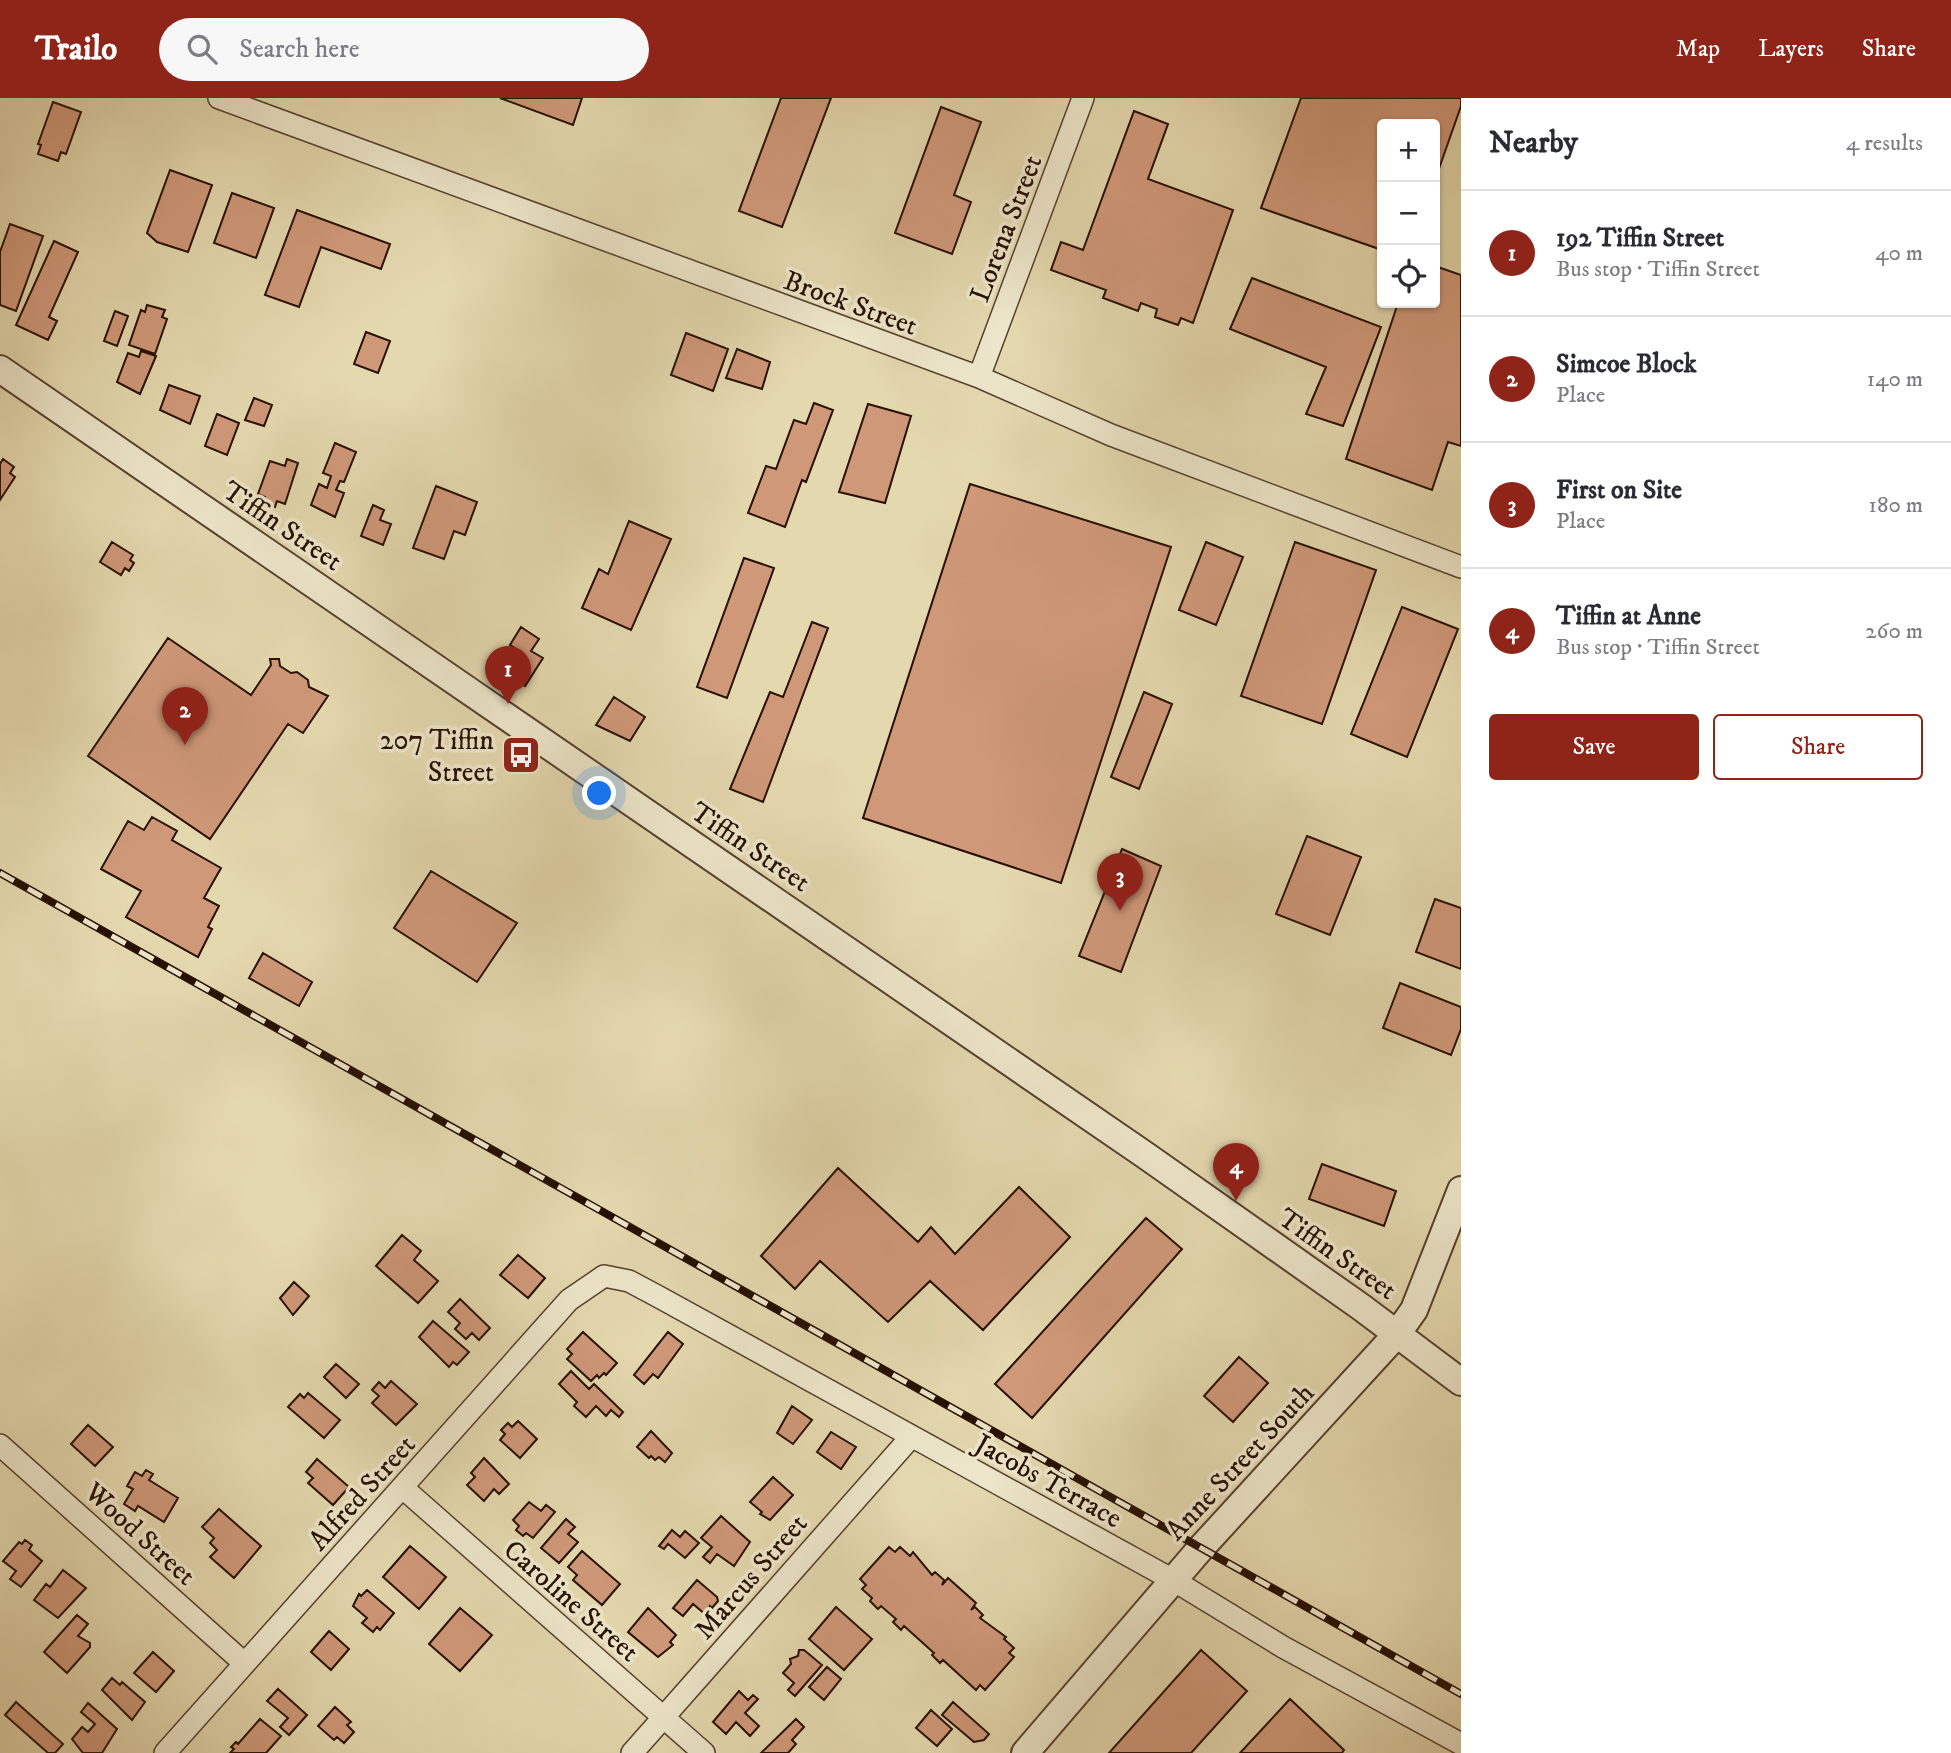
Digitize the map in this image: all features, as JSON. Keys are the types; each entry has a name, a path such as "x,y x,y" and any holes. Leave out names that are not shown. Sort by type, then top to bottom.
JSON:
{"street":[{"name":"Brock Street","path":"219,98 790,310 979,377 1111,435 1461,567"},
{"name":"Lorena Street","path":"979,377 1083,98"},
{"name":"Tiffin Street","path":"0,369 1145,1155 1461,1382"},
{"name":"Anne Street South","path":"1025,1753 1173,1580 1397,1334 1414,1310 1461,1190"},
{"name":"Jacobs Terrace","path":"604,1276 629,1281 659,1297 1173,1580 1283,1647 1461,1744"},
{"name":"Alfred Street","path":"164,1753 569,1300 604,1276"},
{"name":"Marcus Street","path":"632,1753 911,1437"},
{"name":"Wood Street","path":"0,1445 244,1663"},
{"name":"Caroline Street","path":"403,1488 704,1753"}],"building":[{"path":"500,98 582,98 573,125"},
{"path":"781,98 831,98 782,227 739,211"},
{"path":"1301,98 1461,98 1461,106 1440,166 1440,119 1377,119 1377,248 1261,208"},
{"path":"53,102 81,112 66,154 61,152 58,161 38,154 41,145 38,144"},
{"path":"941,107 981,122 954,195 971,202 952,254 895,233"},
{"path":"1134,111 1168,124 1148,179 1233,210 1193,323 1181,318 1178,325 1155,317 1157,309 1141,303 1138,311 1103,298 1106,290 1051,270 1061,242 1083,250"},
{"path":"170,170 212,185 188,252 157,242 147,233"},
{"path":"232,193 274,208 256,258 214,243"},
{"path":"297,210 390,244 381,269 321,247 299,307 265,295"},
{"path":"10,224 43,236 16,311 0,305 0,252"},
{"path":"54,241 78,252 49,317 57,321 48,340 16,325"},
{"path":"1440,268 1461,275 1461,446 1448,442 1432,490 1346,459 1396,308 1440,308"},
{"path":"1252,278 1381,327 1343,426 1306,414 1326,367 1230,329"},
{"path":"147,305 165,310 162,317 167,319 155,354 129,345 141,310 145,312"},
{"path":"115,311 128,316 117,346 104,341"},
{"path":"366,332 390,341 378,373 354,364"},
{"path":"686,333 728,349 713,391 671,375"},
{"path":"737,349 770,362 762,389 726,378"},
{"path":"141,351 156,356 140,394 117,382 128,353 139,357"},
{"path":"169,385 200,396 190,424 160,410"},
{"path":"254,398 272,405 264,426 245,420"},
{"path":"814,403 833,410 806,482 802,480 785,527 748,513 766,466 776,469 794,420 806,424"},
{"path":"868,404 911,416 885,503 839,492"},
{"path":"217,414 239,423 227,455 205,446"},
{"path":"335,443 356,452 344,482 340,481 336,490 344,493 335,517 311,505 319,484 327,488 331,476 323,473"},
{"path":"3,459 14,467 10,473 15,477 0,500 0,464"},
{"path":"287,459 298,463 285,504 277,501 275,507 263,503 265,497 258,494 270,461 285,466"},
{"path":"970,484 1171,547 1061,883 863,818"},
{"path":"436,486 477,502 465,535 454,531 444,559 413,548"},
{"path":"373,505 384,510 380,520 391,524 383,545 361,536"},
{"path":"629,521 671,539 631,630 582,608 599,569 608,574"},
{"path":"112,542 133,555 130,560 134,563 129,571 125,568 121,575 100,562"},
{"path":"1206,542 1243,557 1216,625 1179,610"},
{"path":"1295,542 1376,570 1322,724 1241,696"},
{"path":"744,558 774,568 727,698 697,687"},
{"path":"1402,607 1458,629 1407,757 1351,734"},
{"path":"812,622 828,628 763,802 730,789 770,692 783,697"},
{"path":"521,627 539,639 531,651 543,658 525,686 503,672 518,650 510,645"},
{"path":"168,638 251,695 271,665 270,659 279,659 280,666 291,673 297,672 308,680 309,687 328,696 303,733 288,724 210,839 88,756"},
{"path":"1144,692 1172,704 1139,789 1111,777"},
{"path":"614,697 645,717 630,741 596,725"},
{"path":"152,817 177,831 172,840 221,868 204,898 219,906 208,927 212,929 198,957 126,917 141,891 101,869 128,821 144,830"},
{"path":"1307,836 1361,857 1330,935 1276,914"},
{"path":"1122,849 1161,866 1121,972 1079,956"},
{"path":"431,871 517,923 477,982 394,928"},
{"path":"1435,899 1461,908 1461,969 1416,952"},
{"path":"263,953 312,982 299,1006 249,978"},
{"path":"1400,983 1461,1007 1461,1029 1451,1055 1383,1028"},
{"path":"1322,1164 1396,1191 1384,1226 1309,1199"},
{"path":"838,1168 918,1242 931,1227 955,1254 1019,1187 1070,1237 983,1330 930,1281 888,1322 820,1261 795,1289 761,1256"},
{"path":"1146,1218 1182,1249 1032,1418 995,1384"},
{"path":"402,1235 421,1251 414,1260 438,1281 418,1303 376,1266"},
{"path":"518,1255 545,1278 528,1298 500,1275"},
{"path":"294,1282 309,1296 293,1315 280,1298"},
{"path":"460,1299 490,1328 479,1340 472,1333 466,1339 455,1329 460,1323 448,1312"},
{"path":"433,1321 469,1352 457,1365 453,1362 449,1367 419,1337"},
{"path":"583,1332 617,1363 606,1375 604,1373 599,1378 597,1375 591,1381 567,1359 572,1354 567,1349"},
{"path":"668,1332 683,1344 658,1378 653,1374 644,1384 634,1375"},
{"path":"1239,1357 1268,1383 1233,1422 1204,1396"},
{"path":"336,1364 359,1384 346,1398 324,1377"},
{"path":"571,1371 589,1389 594,1384 623,1412 619,1417 611,1410 606,1416 596,1406 586,1417 574,1406 577,1402 559,1384"},
{"path":"391,1381 417,1404 396,1425 372,1403 379,1396 372,1390 379,1382 385,1388"},
{"path":"308,1393 340,1420 324,1438 288,1407 300,1394 304,1398"},
{"path":"792,1406 812,1420 793,1444 777,1433"},
{"path":"518,1421 537,1439 520,1458 500,1440 505,1434 501,1430 508,1423 512,1427"},
{"path":"88,1425 113,1447 95,1466 71,1444"},
{"path":"651,1431 672,1453 665,1462 659,1457 655,1460 651,1456 649,1458 637,1447"},
{"path":"831,1432 856,1447 841,1469 817,1452"},
{"path":"484,1458 509,1484 499,1494 494,1489 484,1501 467,1485 475,1477 471,1473"},
{"path":"317,1459 349,1487 333,1505 308,1483 313,1478 306,1472"},
{"path":"146,1470 153,1474 149,1480 178,1498 164,1522 138,1506 135,1511 124,1504 133,1489 127,1486 135,1472 142,1476"},
{"path":"773,1477 793,1495 770,1520 760,1514 762,1512 750,1502"},
{"path":"529,1502 541,1511 546,1505 555,1512 533,1538 526,1533 523,1536 516,1530 519,1526 513,1520"},
{"path":"219,1509 261,1546 234,1578 210,1557 217,1550 210,1543 214,1538 202,1527"},
{"path":"721,1516 750,1542 734,1566 717,1554 710,1563 703,1557 712,1547 701,1538"},
{"path":"566,1519 575,1527 568,1534 578,1542 559,1563 541,1548"},
{"path":"672,1530 680,1537 685,1531 699,1543 685,1558 668,1544 664,1549 659,1546"},
{"path":"25,1540 32,1545 29,1550 42,1561 21,1587 10,1579 16,1571 3,1561 19,1542 22,1544"},
{"path":"410,1546 446,1577 419,1609 383,1577"},
{"path":"889,1547 895,1552 900,1547 910,1556 913,1552 932,1575 935,1572 944,1580 942,1585 948,1578 976,1603 971,1610 975,1607 983,1615 980,1618 1006,1637 1004,1639 1014,1648 1009,1653 1014,1657 985,1690 980,1685 976,1690 943,1660 940,1663 932,1655 934,1653 904,1626 901,1630 893,1622 896,1619 881,1606 878,1609 870,1601 872,1598 862,1589 866,1585 860,1579"},
{"path":"582,1551 620,1584 602,1605 573,1580 577,1575 568,1567"},
{"path":"63,1570 86,1588 58,1618 34,1600 46,1584 50,1587"},
{"path":"697,1580 717,1597 718,1601 712,1608 710,1606 706,1615 693,1604 683,1616 673,1608"},
{"path":"367,1590 394,1613 380,1630 377,1627 373,1632 362,1623 367,1618 353,1606 359,1594 361,1596"},
{"path":"836,1607 872,1639 844,1670 809,1639"},
{"path":"460,1608 492,1635 460,1671 429,1644"},
{"path":"648,1608 676,1635 670,1642 673,1645 658,1657 628,1632"},
{"path":"77,1615 88,1624 78,1636 90,1643 90,1647 67,1673 44,1652"},
{"path":"329,1631 349,1649 331,1670 311,1652"},
{"path":"799,1650 804,1650 822,1665 795,1696 788,1690 794,1683 783,1673 791,1664 790,1659 798,1656"},
{"path":"1201,1650 1247,1691 1191,1753 1109,1753"},
{"path":"153,1652 174,1671 156,1692 134,1673"},
{"path":"827,1667 841,1679 824,1700 809,1687"},
{"path":"112,1678 120,1685 122,1682 145,1702 132,1720 102,1690"},
{"path":"278,1689 307,1715 289,1735 280,1727 288,1718 267,1701"},
{"path":"739,1691 748,1700 753,1695 758,1699 745,1713 759,1726 750,1736 736,1722 726,1734 713,1722"},
{"path":"1290,1699 1344,1750 1342,1753 1240,1753"},
{"path":"16,1702 63,1744 55,1753 48,1753 5,1715"},
{"path":"953,1702 989,1734 984,1740 974,1742 942,1715"},
{"path":"88,1703 117,1729 102,1753 83,1753 72,1739 82,1727 88,1732 95,1724 81,1712"},
{"path":"335,1707 351,1722 347,1725 354,1732 344,1743 337,1737 334,1740 318,1726"},
{"path":"931,1710 952,1729 937,1746 916,1728"},
{"path":"260,1719 281,1736 266,1753 230,1753 234,1749 231,1747 236,1742 238,1744"},
{"path":"796,1719 804,1727 792,1740 796,1744 788,1753 761,1753"}],"railway":[{"path":"0,873 1461,1694"}],"place":[{"name":"192 Tiffin Street","path":"508,704"},
{"name":"Simcoe Block","path":"185,745"},
{"name":"207 Tiffin Street","path":"521,755"},
{"name":"First on Site","path":"1120,911"},
{"name":"Tiffin at Anne","path":"1236,1201"}]}
